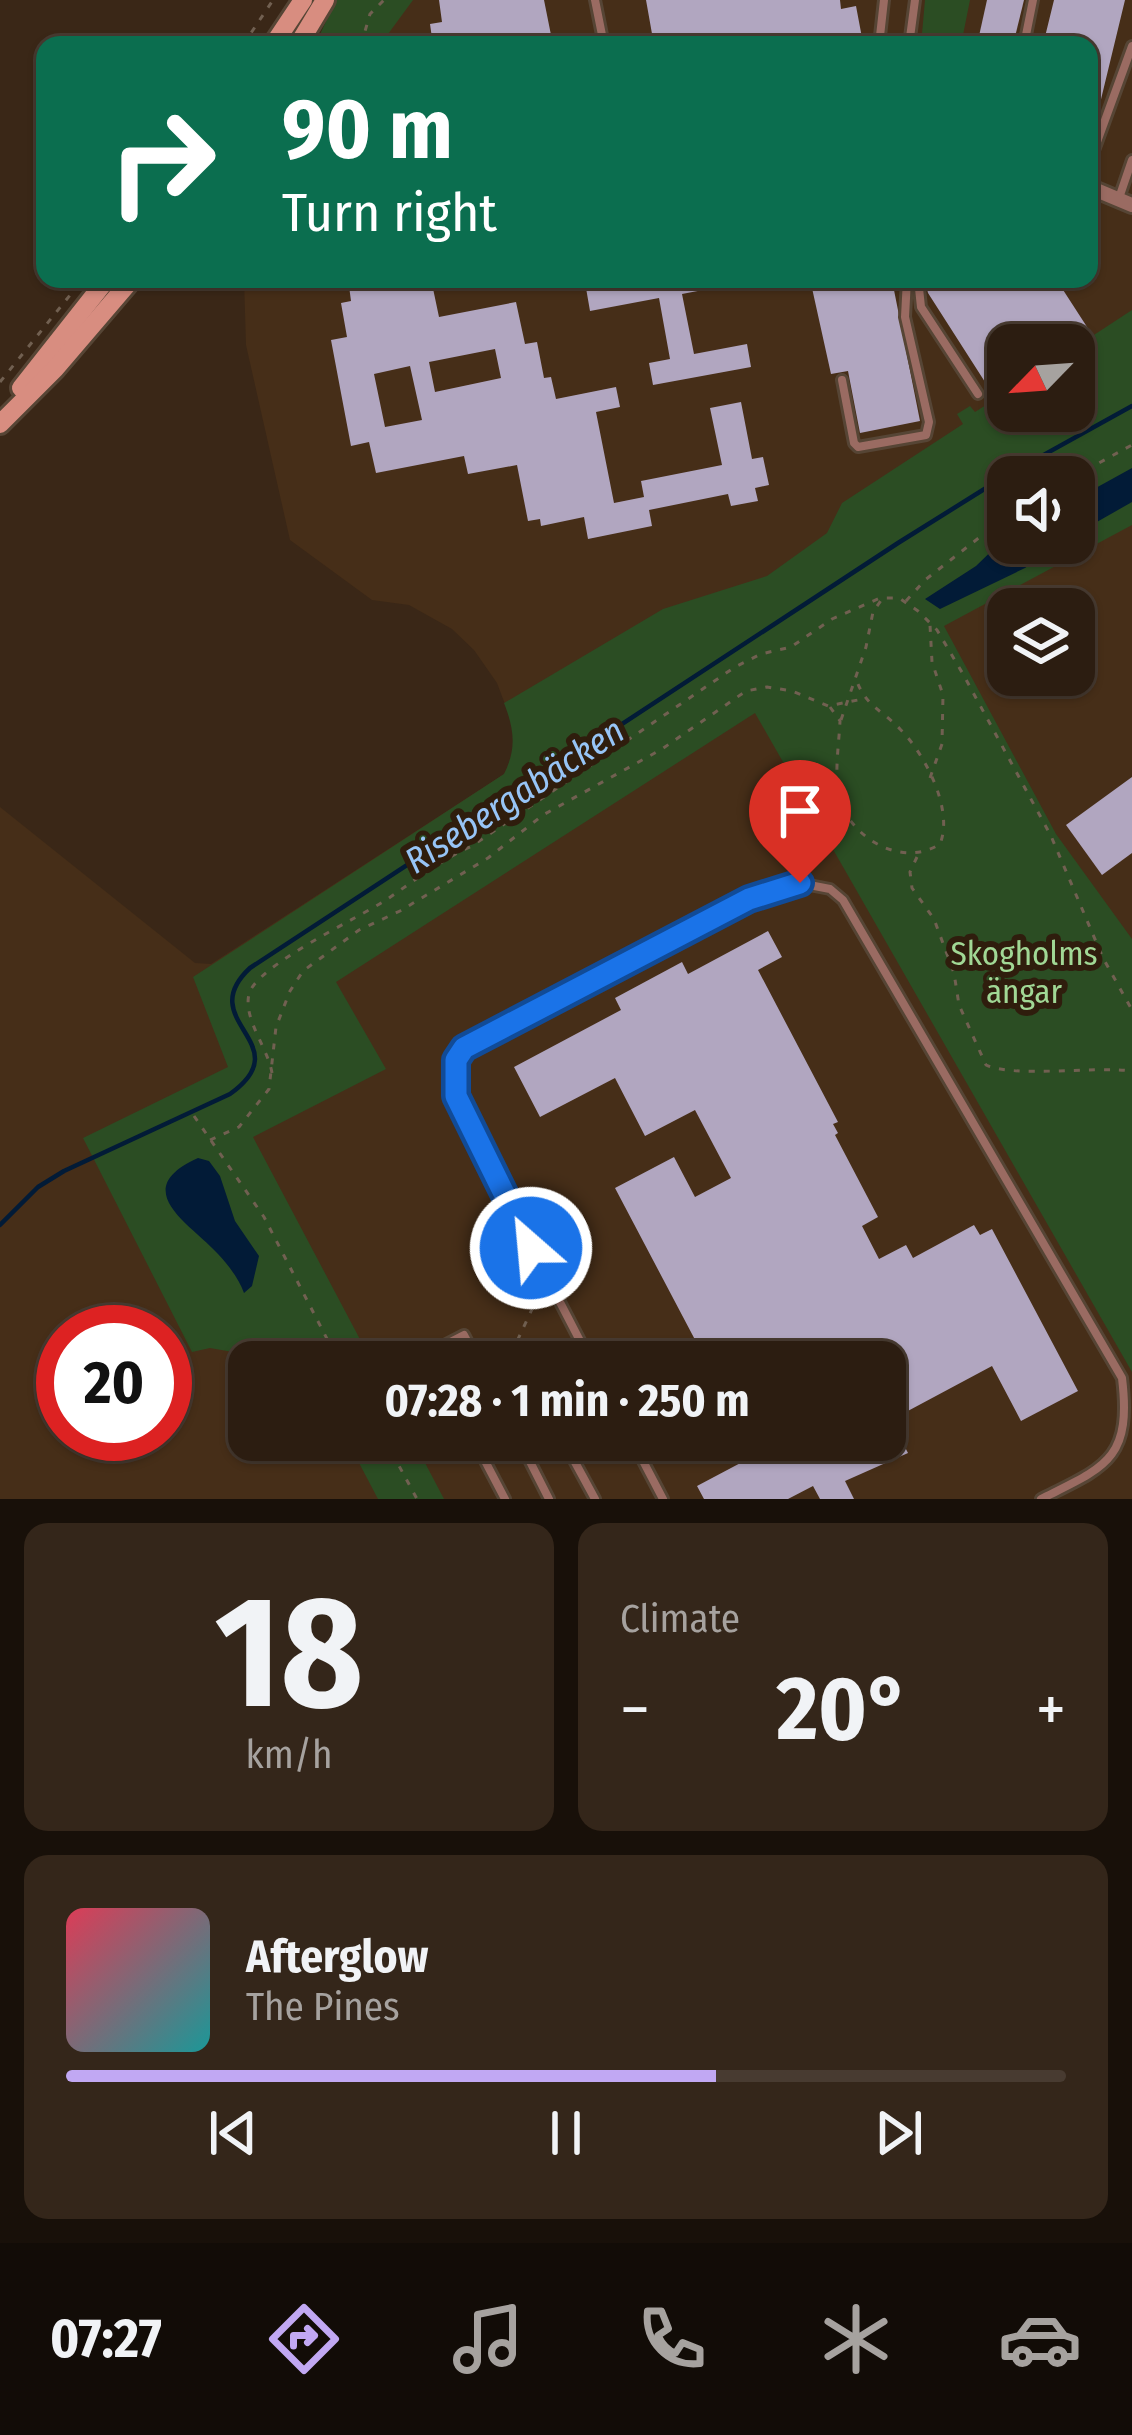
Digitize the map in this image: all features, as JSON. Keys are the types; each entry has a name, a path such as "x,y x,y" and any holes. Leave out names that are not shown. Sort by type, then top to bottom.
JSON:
{"main road":[{"path":"279,36 303,0"},
{"path":"303,36 325,0"},
{"path":"0,413 100,288"},
{"path":"0,424 124,288"}],"lane":[{"path":"595,0 602,36"},
{"path":"880,36 884,0"},
{"path":"910,36 915,0"},
{"path":"1026,36 1034,0"},
{"path":"1098,138 1132,46"},
{"path":"1125,202 1132,160"},
{"path":"842,380 858,447 926,435 929,422 905,317 907,288"},
{"path":"918,288 921,307 977,394"},
{"path":"580,1341 456,1096 456,1060 464,1048 749,899 800,883 830,889 843,900 1122,1378 1128,1439 1100,1468 1042,1499"},
{"path":"485,1461 505,1499"},
{"path":"530,1461 549,1499"},
{"path":"574,1461 595,1499"},
{"path":"643,1461 663,1499"}],"path":[{"path":"249,36 273,0"},
{"path":"364,36 370,14 383,0"},
{"path":"0,382 76,288"},
{"path":"1095,465 1132,445"},
{"path":"905,602 925,580 987,531"},
{"path":"856,679 863,699 902,730 944,813 946,830 940,844 921,854 880,846 857,828 842,807 838,784 841,721 868,625 883,598"},
{"path":"272,1073 269,1054 248,1010 254,983 448,856 472,846 735,667 813,635 832,619 883,598 899,598 930,623 963,674 1051,836 1102,958 1132,1010"},
{"path":"930,623 932,662 944,695 942,744 930,778"},
{"path":"210,1139 239,1127 269,1088 277,1027 303,971 359,930 488,858 543,815 662,749 746,692 779,689 828,706 863,699"},
{"path":"828,706 841,721"},
{"path":"899,853 917,898 927,905 939,932 954,973 959,1005 986,1065 1002,1072 1132,1071"},
{"path":"910,872 921,854"},
{"path":"194,1115 264,1217 328,1341"},
{"path":"517,1341 547,1278"},
{"path":"396,1461 417,1499"}],"shaded area":[{"path":"355,0 1132,0 1132,1499 0,1499 0,807 195,963 211,964 504,774 514,755 513,725 497,683 474,650 452,629 409,605 372,600 290,540 246,345 244,288 1098,288 1098,36 335,36"}],"green space":[{"path":"336,0 413,0 387,36 319,36"},
{"path":"925,0 970,0 963,36 922,36"},
{"name":"Skogholms ängar","path":"1132,310 1132,525 1095,545 1095,456 987,456 987,564 1059,564 1015,588 987,588 987,603 944,626 1056,834 1132,939 1132,1372 755,713 336,982 386,1069 253,1137 361,1341 228,1341 228,1351 192,1352 192,1305 168,1305 83,1138 228,1067 193,977 504,774 513,738 504,703 663,609 767,576 827,533 842,503 963,424 957,414 970,406 975,412 987,404 987,432 1095,432 1095,334"},
{"path":"358,1461 424,1461 444,1499 378,1499"}],"water":[{"path":"1132,468 1132,502 1095,523 1095,488"},
{"path":"987,555 987,564 1031,564 940,609 925,599"},
{"path":"198,1158 209,1161 220,1176 235,1221 259,1256 252,1286 244,1293 226,1263 181,1219 166,1195 167,1182 177,1170"}],"building":[{"path":"439,0 544,0 551,36 432,36 430,24 442,22"},
{"path":"646,0 840,0 841,9 856,6 862,36 652,36"},
{"path":"987,0 1024,0 1015,36 979,36"},
{"path":"1054,0 1125,0 1098,112 1098,36 1045,36"},
{"path":"349,288 433,288 439,317 516,302 525,344 537,342 544,378 551,377 556,399 616,387 620,407 596,412 614,503 644,497 641,481 722,465 710,408 741,402 752,459 763,457 769,485 755,488 758,501 731,506 728,494 649,510 652,526 588,539 584,517 541,526 540,519 528,521 517,465 468,474 464,456 376,473 369,442 351,446 331,340 347,337 341,303 351,301","holes":["495,349 501,378 435,392 429,362","410,366 422,420 385,427 374,374"]},
{"path":"586,288 713,288 682,294 694,354 747,344 751,367 653,385 649,363 670,359 659,298 590,311"},
{"path":"812,288 894,288 920,421 860,433 848,371 831,374"},
{"path":"929,288 1062,288 1085,324 987,324 985,382"},
{"path":"1132,777 1132,853 1102,875 1066,825"},
{"path":"768,931 782,957 758,970 838,1122 833,1124 835,1135 878,1217 862,1226 879,1259 906,1245 913,1258 974,1225 980,1235 992,1229 1078,1391 1021,1421 992,1366 906,1412 906,1341 696,1341 615,1188 674,1157 695,1197 731,1178 695,1110 645,1136 615,1078 540,1117 514,1067 621,1010 615,998 682,962 688,974"},
{"path":"744,1461 890,1461 845,1481 854,1499 820,1499 813,1486 788,1499 704,1499 697,1486"}],"waterway":[{"name":"Risebergabäcken","path":"0,1225 38,1187 64,1171 230,1094 249,1076 255,1060 252,1046 232,1003 235,987 250,968 898,543 1132,406"}],"route":[{"path":"531,1248 456,1096 456,1060 464,1048 479,1036 749,899 800,883"}]}
